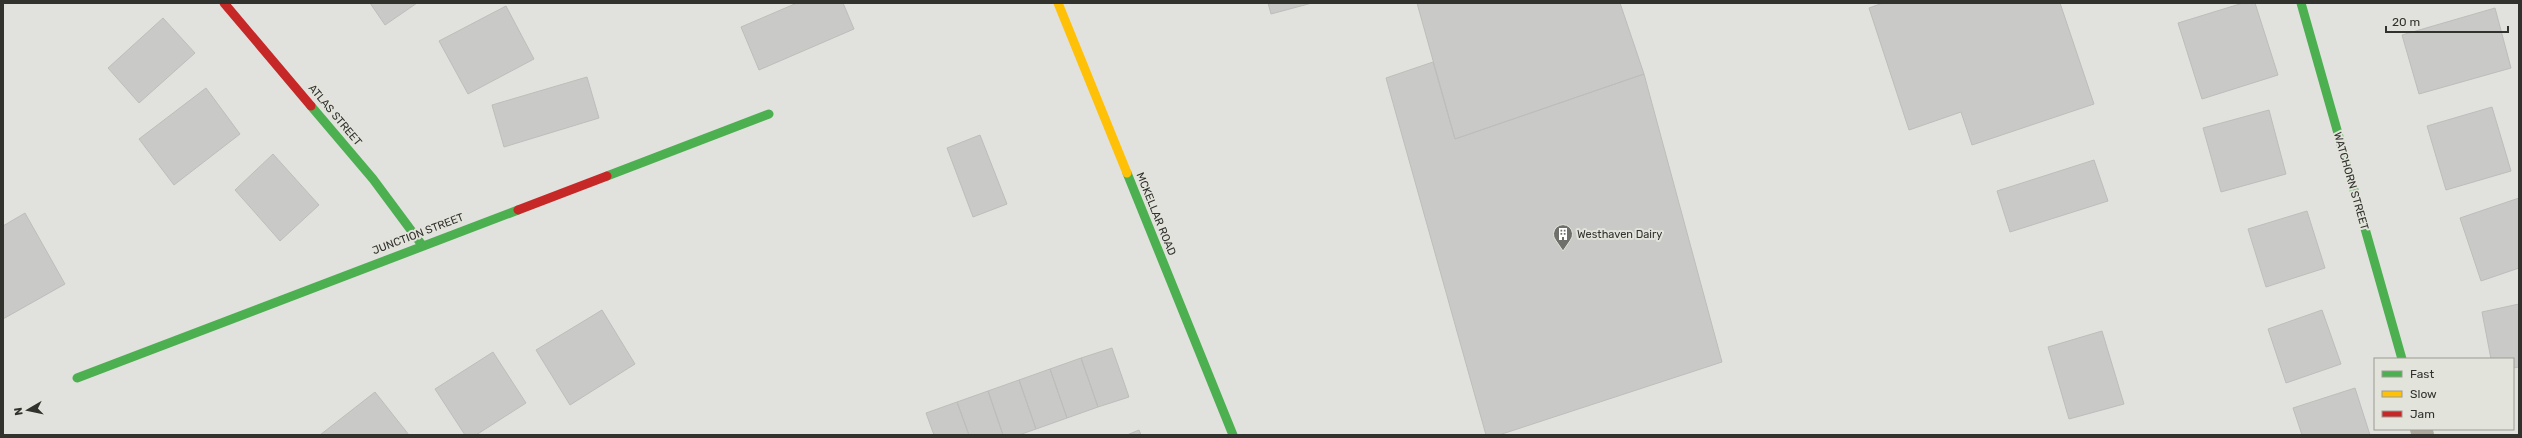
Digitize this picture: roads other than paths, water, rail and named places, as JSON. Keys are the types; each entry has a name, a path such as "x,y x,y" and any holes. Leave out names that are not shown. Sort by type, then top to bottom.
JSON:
{"street":[{"name":"ATLAS STREET","path":"224,3 373,179 422,245"},
{"name":"MCKELLAR ROAD","path":"1058,3 1233,435"},
{"name":"WATCHORN STREET","path":"2301,3 2402,358"},
{"name":"JUNCTION STREET","path":"77,378 768,114"}],"place":[{"name":"Westhaven Dairy","path":"1563,251"}]}
